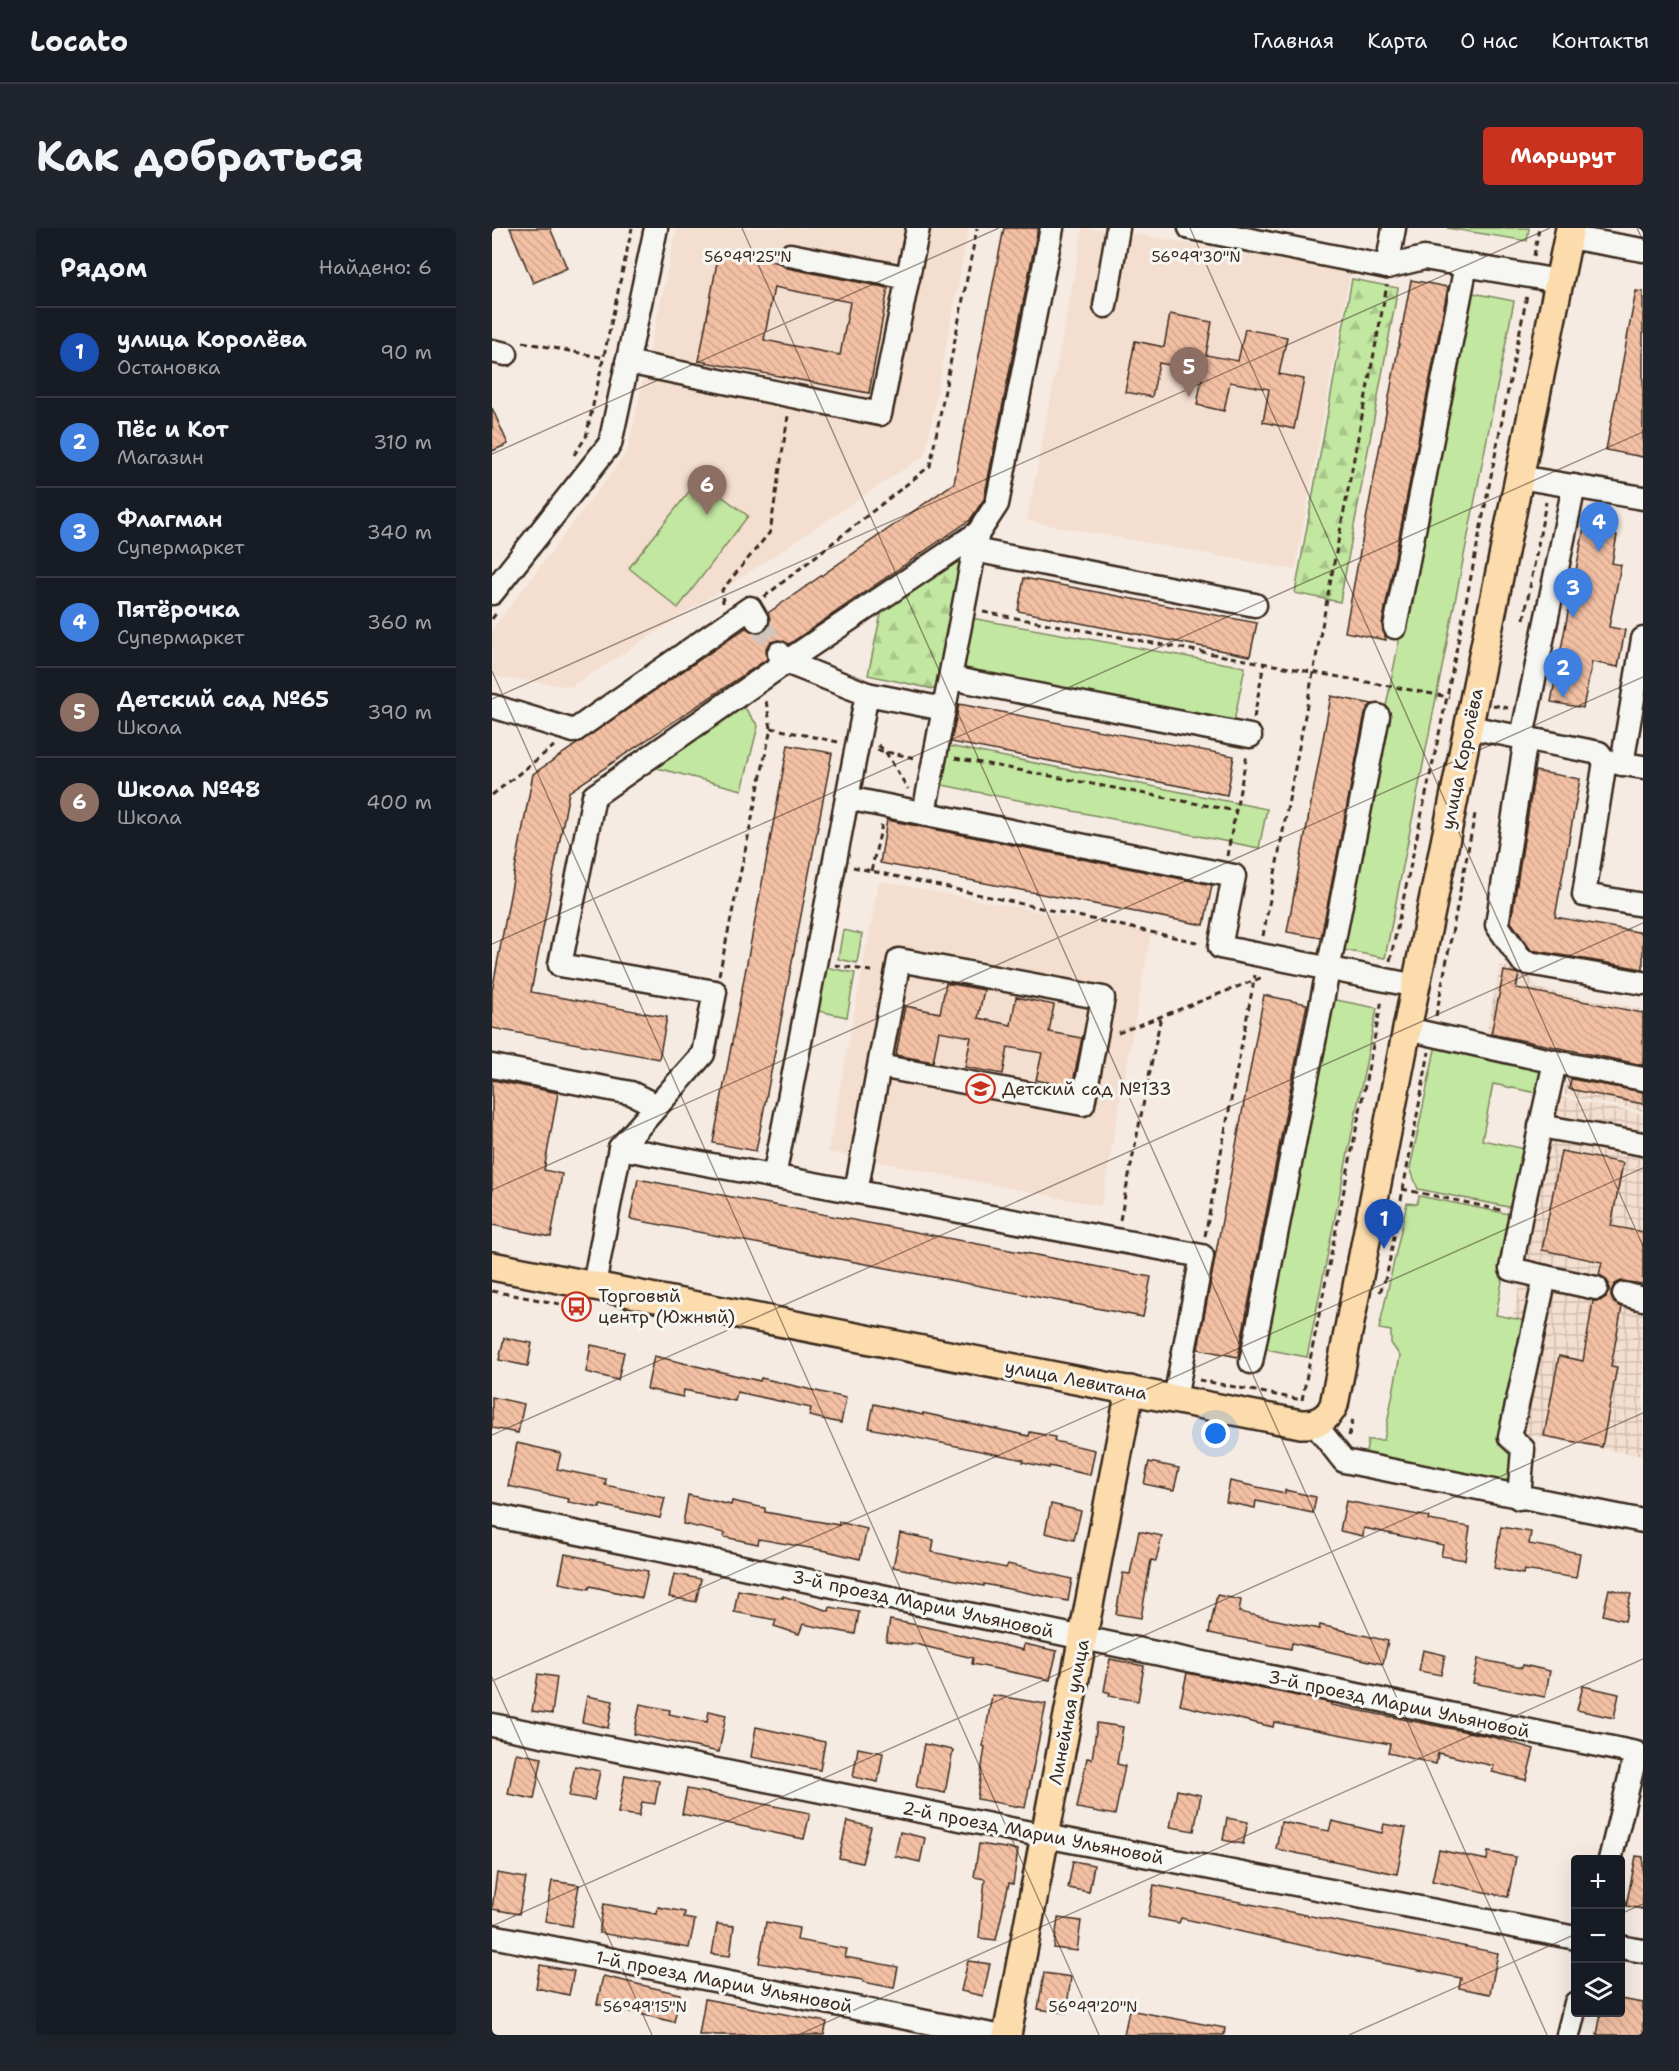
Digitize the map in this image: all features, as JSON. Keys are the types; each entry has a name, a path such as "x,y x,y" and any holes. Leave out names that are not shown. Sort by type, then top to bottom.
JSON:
{"main road":[{"name":"улица Королёва","path":"1314,1423 1325,1418 1334,1405 1420,1032 1416,986 1482,716 1519,477 1569,232"},
{"name":"улица Левитана","path":"492,1266 593,1298 1130,1390 1178,1387 1301,1424 1314,1423"},
{"name":"Линейная улица","path":"1008,2035 1130,1390"}],"street":[{"path":"492,593 610,444 656,228"},
{"path":"627,362 880,414 918,228"},
{"path":"924,813 976,542 997,504 1052,228"},
{"path":"1105,306 1118,228"},
{"path":"1389,266 1395,228"},
{"path":"1197,229 1389,266 1424,258 1559,281"},
{"path":"1569,232 1643,250"},
{"path":"790,255 908,278"},
{"path":"1395,627 1466,265"},
{"path":"1519,477 1643,498"},
{"path":"1574,486 1524,738 1497,925 1523,962 1643,983"},
{"path":"593,1298 620,1148 703,1054 715,992 560,965 594,796 762,679 782,657 976,542 1256,605"},
{"path":"492,706 574,730 725,625 754,614"},
{"path":"1643,639 1623,764 1584,895 1643,905"},
{"path":"782,657 867,694 944,710"},
{"path":"950,678 1250,736"},
{"path":"774,1177 867,694"},
{"path":"1251,1362 1378,716"},
{"path":"1482,716 1524,738 1599,753 1623,764"},
{"path":"847,798 1234,876 1220,947 1261,966 1329,969 1416,986"},
{"path":"856,1192 879,1066 899,960 1103,998 1083,1104 879,1066"},
{"path":"1420,1032 1643,1079"},
{"path":"1555,1062 1511,1269 1596,1288"},
{"path":"492,1065 630,1094 657,1106"},
{"path":"1540,1126 1643,1144"},
{"path":"620,1148 1202,1256 1178,1387"},
{"path":"1519,1498 1523,1449 1510,1437 1545,1277"},
{"path":"1314,1423 1344,1461 1519,1498 1643,1521"},
{"name":"3-й проезд Марии Ульяновой","path":"492,1515 1635,1753 1611,1855"},
{"name":"2-й проезд Марии Ульяновой","path":"492,1725 1045,1836 1571,1937"},
{"name":"1-й проезд Марии Ульяновой","path":"492,1936 992,2035"},
{"path":"1625,1948 1643,1951"},
{"path":"1568,2035 1572,2017"}],"path":[{"path":"568,462 586,437 632,228"},
{"path":"754,614 930,466 977,228"},
{"path":"1178,1387 1302,1400 1386,981 1447,697 1539,228"},
{"path":"1202,1256 1254,980 1261,966 1389,266"},
{"path":"504,349 603,357 627,362"},
{"path":"725,625 722,590 770,532 792,396"},
{"path":"1522,629 1550,482"},
{"path":"963,608 1447,697 1482,716 1508,708"},
{"path":"1222,873 1231,843 1264,663"},
{"path":"715,992 771,728 762,679"},
{"path":"771,728 859,738 885,752 935,758 1236,811"},
{"path":"492,795 574,730"},
{"path":"859,738 885,752 924,813"},
{"path":"871,871 887,806"},
{"path":"1380,1293 1387,1274 1402,1189 1420,1032 1476,813"},
{"path":"834,864 1220,947"},
{"path":"816,962 896,975"},
{"path":"1095,1041 1254,980 1261,966"},
{"path":"1116,1240 1161,1016"},
{"path":"1402,1189 1521,1214"},
{"path":"492,1291 593,1298"},
{"path":"1344,1461 1353,1416"}],"shaded area":[{"path":"677,228 969,228 925,455 571,687 492,676 492,630 627,452"},
{"path":"1083,228 1117,231 1350,272 1295,570 1027,521"},
{"name":"Детский сад №133","path":"879,881 1151,933 1101,1206 828,1152"},
{"path":"1500,966 1523,969 1539,989 1641,1009 1631,1069 1485,1038"},
{"path":"1569,1070 1643,1085 1643,1111 1564,1095"},
{"path":"1559,1097 1643,1114 1643,1456 1490,1428"}],"green space":[{"path":"1447,228 1529,228 1527,241"},
{"path":"1352,279 1398,288 1340,602 1295,593"},
{"path":"1468,292 1514,301 1385,958 1338,949"},
{"path":"699,479 748,516 678,608 629,568"},
{"path":"964,549 938,690 868,675 883,604"},
{"path":"971,618 1245,667 1234,722 960,671"},
{"path":"742,704 758,726 742,790 653,767"},
{"path":"949,746 1267,809 1259,848 942,785"},
{"path":"843,930 862,934 857,963 838,959"},
{"path":"825,967 855,973 847,1017 818,1011"},
{"path":"1331,999 1377,1008 1307,1357 1261,1348"},
{"path":"1437,1040 1540,1064 1545,1076 1542,1094 1493,1084 1482,1140 1526,1149 1514,1208 1418,1189 1410,1168"},
{"path":"1419,1196 1514,1215 1496,1315 1527,1321 1516,1453 1509,1478 1500,1486 1365,1459 1368,1440 1384,1440 1400,1356 1391,1343 1391,1331 1379,1329 1407,1203 1417,1204"}],"building":[{"path":"510,228 550,228 567,268 533,283"},
{"path":"1004,228 1038,228 984,499 970,520 789,644 778,640 771,642 766,648 767,659 569,792 531,992 667,1017 659,1059 492,1028 492,991 533,774 746,628 756,633 764,631 769,626 768,613 954,483"},
{"path":"719,251 779,263 787,268 888,288 869,393 699,361","holes":["774,287 850,302 840,355 764,340"]},
{"path":"1411,280 1448,287 1382,624 1386,640 1345,632"},
{"path":"1636,291 1643,292 1643,457 1606,450"},
{"path":"1170,314 1212,322 1206,355 1238,361 1245,329 1287,337 1279,374 1304,379 1294,429 1263,422 1269,389 1230,382 1224,411 1197,405 1203,372 1159,363 1152,397 1125,392 1135,341 1164,347"},
{"path":"492,408 508,444 492,451"},
{"path":"1584,528 1617,535 1612,563 1621,565 1609,627 1625,630 1618,667 1592,662 1583,708 1551,702"},
{"path":"1024,578 1257,623 1250,656 1018,611"},
{"path":"1331,696 1372,704 1365,713 1321,938 1287,932"},
{"path":"959,704 1234,756 1227,795 951,742"},
{"path":"788,745 832,753 756,1151 713,1143"},
{"path":"1535,771 1580,779 1555,917 1643,933 1643,969 1531,950 1511,922"},
{"path":"887,820 1212,885 1204,925 880,863"},
{"path":"1504,971 1519,974 1516,988 1643,1013 1643,1065 1491,1034"},
{"path":"946,983 984,990 978,1018 1011,1025 1016,997 1054,1005 1049,1032 1082,1038 1072,1087 1036,1080 1042,1053 1008,1047 1003,1074 965,1067 971,1037 939,1031 933,1062 896,1055 905,1006 940,1013"},
{"path":"1264,995 1307,1004 1238,1357 1198,1349"},
{"path":"1571,1079 1643,1092 1643,1104 1569,1089"},
{"path":"492,1080 558,1093 544,1170 562,1174 551,1237 492,1225"},
{"path":"1561,1151 1623,1163 1611,1226 1643,1232 1643,1284 1621,1281 1615,1284 1611,1291 1614,1303 1622,1307 1611,1366 1617,1367 1602,1447 1544,1436 1559,1356 1583,1361 1593,1301 1600,1301 1606,1297 1609,1290 1609,1284 1605,1278 1599,1275 1602,1262 1542,1250"},
{"path":"638,1179 1151,1277 1143,1317 630,1219"},
{"path":"504,1338 532,1343 528,1366 499,1360"},
{"path":"591,1345 624,1352 618,1380 586,1372"},
{"path":"654,1356 846,1398 841,1423 809,1416 811,1408 737,1392 735,1401 684,1390 683,1397 647,1389"},
{"path":"492,1397 524,1404 518,1433 492,1428"},
{"path":"874,1404 1029,1436 1030,1432 1055,1437 1054,1441 1095,1450 1090,1475 869,1428"},
{"path":"517,1443 561,1453 557,1469 606,1479 605,1485 665,1498 660,1518 600,1505 600,1508 568,1502 569,1499 508,1486"},
{"path":"1149,1462 1179,1468 1174,1490 1144,1484"},
{"path":"1230,1481 1316,1497 1313,1513 1256,1501 1255,1508 1226,1502"},
{"path":"688,1495 731,1505 732,1501 765,1508 765,1512 839,1525 839,1522 867,1529 860,1559 759,1539 758,1544 724,1537 725,1533 683,1524"},
{"path":"1346,1501 1470,1527 1465,1560 1441,1556 1443,1545 1364,1528 1363,1536 1340,1531"},
{"path":"1051,1504 1081,1511 1074,1540 1045,1533"},
{"path":"1501,1527 1531,1532 1529,1544 1580,1553 1576,1578 1524,1570 1523,1574 1494,1568"},
{"path":"1139,1531 1162,1536 1156,1561 1151,1560 1141,1618 1116,1614 1123,1573 1130,1574"},
{"path":"900,1533 934,1540 932,1552 1006,1568 1008,1564 1072,1579 1068,1601 893,1567"},
{"path":"565,1554 648,1571 642,1598 590,1586 589,1589 559,1583"},
{"path":"674,1574 701,1579 696,1602 669,1597"},
{"path":"1609,1589 1631,1594 1625,1621 1603,1615"},
{"path":"738,1590 783,1598 783,1596 829,1611 830,1607 859,1612 855,1634 803,1624 799,1634 774,1626 776,1620 734,1612"},
{"path":"1217,1595 1241,1600 1239,1612 1319,1629 1320,1625 1388,1641 1383,1664 1292,1643 1291,1649 1209,1633"},
{"path":"890,1620 1023,1650 1024,1644 1057,1651 1050,1680 972,1664 973,1658 911,1643 911,1645 886,1641"},
{"path":"1423,1650 1445,1655 1441,1675 1419,1671"},
{"path":"1110,1659 1144,1666 1138,1701 1109,1696 1110,1693 1104,1691"},
{"path":"1478,1659 1550,1671 1545,1697 1473,1683"},
{"path":"1187,1673 1331,1703 1331,1705 1493,1737 1534,1749 1526,1780 1492,1772 1494,1766 1438,1753 1436,1764 1388,1753 1390,1744 1274,1722 1273,1727 1180,1705"},
{"path":"538,1674 557,1677 552,1714 532,1711"},
{"path":"1583,1686 1619,1694 1614,1718 1577,1710"},
{"path":"992,1695 1046,1704 1025,1808 977,1799"},
{"path":"587,1696 613,1701 608,1728 582,1722"},
{"path":"640,1704 670,1710 669,1714 707,1722 709,1711 726,1715 719,1752 634,1734"},
{"path":"1097,1723 1123,1727 1117,1764 1125,1766 1115,1815 1077,1808 1087,1758 1092,1759"},
{"path":"756,1727 825,1742 820,1770 751,1757"},
{"path":"924,1744 953,1750 945,1793 916,1787"},
{"path":"858,1748 883,1753 878,1782 853,1777"},
{"path":"516,1753 542,1758 534,1799 508,1794"},
{"path":"575,1766 600,1771 594,1800 569,1796"},
{"path":"625,1775 659,1781 655,1804 642,1802 639,1816 618,1813"},
{"path":"687,1789 810,1813 804,1839 682,1814"},
{"path":"1177,1790 1201,1795 1194,1831 1170,1827"},
{"path":"1227,1818 1248,1822 1243,1844 1223,1840"},
{"path":"847,1821 871,1827 862,1863 839,1858"},
{"path":"1332,1821 1382,1833 1384,1824 1406,1828 1397,1874 1276,1849 1281,1822 1329,1831"},
{"path":"900,1832 925,1838 920,1862 895,1856"},
{"path":"979,1844 1018,1850 1013,1884 1009,1883 996,1940 979,1938 985,1879 974,1877"},
{"path":"1439,1850 1487,1860 1488,1852 1516,1857 1508,1897 1432,1881"},
{"path":"1636,1856 1643,1857 1643,1909 1626,1906"},
{"path":"1073,1861 1094,1865 1089,1892 1068,1888"},
{"path":"497,1873 526,1878 519,1914 492,1909"},
{"path":"552,1881 579,1885 572,1926 545,1921"},
{"path":"1154,1885 1498,1953 1490,1994 1459,1988 1461,1978 1362,1959 1181,1918 1179,1923 1148,1917"},
{"path":"604,1904 657,1914 658,1907 685,1912 684,1918 695,1920 689,1948 599,1933"},
{"path":"1058,1918 1081,1921 1077,1951 1054,1948"},
{"path":"766,1922 799,1928 797,1940 847,1949 845,1957 898,1967 894,1988 863,1982 863,1980 759,1963"},
{"path":"717,1924 734,1926 730,1956 712,1954"},
{"path":"968,1961 990,1964 983,1996 961,1991"},
{"path":"540,1965 574,1971 569,1995 536,1988"},
{"path":"1044,1973 1071,1977 1066,2013 1038,2009"},
{"path":"603,1976 680,1994 674,2022 597,2004"},
{"path":"705,1999 827,2022 824,2035 699,2035"},
{"path":"1625,2000 1643,2003 1643,2035 1597,2035 1600,2017 1625,2017"},
{"path":"1129,2010 1225,2028 1224,2035 1124,2035"}],"tunnel":[{"path":"757,620 778,652"}],"place":[{"name":"Детский сад №65","path":"1189,397"},
{"name":"Школа №48","path":"707,515"},
{"name":"Пятёрочка","path":"1599,552"},
{"name":"Флагман","path":"1573,618"},
{"name":"Пёс и Кот","path":"1563,698"},
{"name":"Детский сад №133","path":"981,1089"},
{"name":"улица Королёва","path":"1384,1249"},
{"name":"Торговый центр (Южный)","path":"577,1306"}]}
